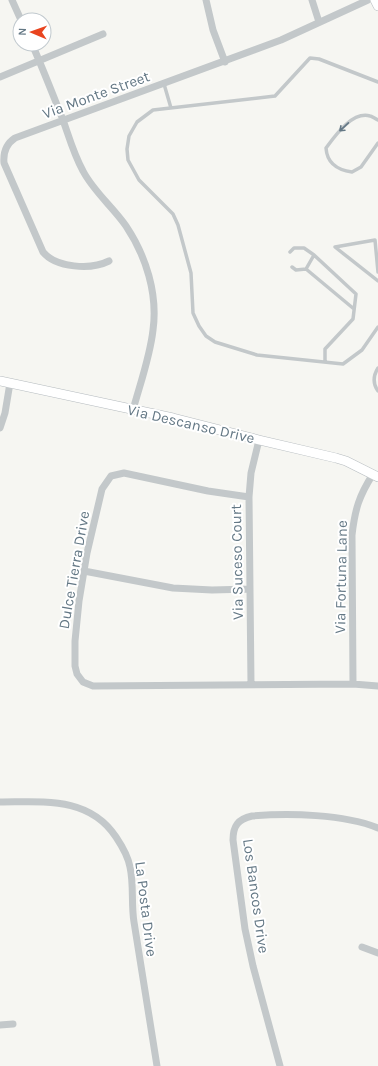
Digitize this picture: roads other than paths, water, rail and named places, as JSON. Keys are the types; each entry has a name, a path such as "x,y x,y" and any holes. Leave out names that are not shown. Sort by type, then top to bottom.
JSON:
{"street":[{"path":"12,0 17,12"},
{"path":"206,0 213,30 225,62"},
{"path":"312,0 319,22"},
{"name":"Via Monte Street","path":"109,261 101,265 86,267 58,263 48,258 40,245 4,163 5,150 10,141 281,40 368,0"},
{"path":"375,0 378,6"},
{"path":"0,77 103,34"},
{"path":"36,52 82,170 98,194 116,214 134,239 139,248 149,279 153,304 153,330 133,410"},
{"name":"Via Descanso Drive","path":"0,381 173,418 336,458 376,475"},
{"path":"0,428 5,413 10,383"},
{"name":"Via Suceso Court","path":"251,684 249,496 251,473 259,440"},
{"name":"Dulce Tierra Drive","path":"249,496 208,491 124,473 111,476 102,489 84,571 79,601 75,666 77,674 83,682 93,686 251,684 353,684 378,686"},
{"name":"Via Fortuna Lane","path":"353,684 352,535 354,513 362,492 376,475"},
{"path":"84,571 173,588 212,590 250,589"},
{"name":"La Posta Drive","path":"0,802 54,802 83,809 100,819 114,833 122,845 130,867 134,920 157,1066"},
{"name":"Los Bancos Drive","path":"280,1066 253,966 245,929 233,831 236,824 240,820 260,816 315,815 347,820 378,828"},
{"path":"362,947 378,953"},
{"path":"0,1025 13,1024"}],"lane":[{"path":"378,82 319,59 310,58 275,96 152,110 137,122 129,136 127,149 128,160 139,180 173,214 178,226 191,273 193,313 206,336 215,342 257,355 343,364 362,350 378,327"},
{"path":"164,84 171,108"},
{"path":"378,120 369,115 358,116 344,126 326,148 326,156 330,162 345,171 352,172 361,167 378,143"},
{"path":"378,272 375,240 335,247 378,281"},
{"path":"290,252 294,248 304,248 314,255 356,294 353,319 325,349 325,362"},
{"path":"306,269 314,255"},
{"path":"292,267 296,270 306,269 354,309"},
{"path":"378,368 374,374 374,382 378,391"}]}
